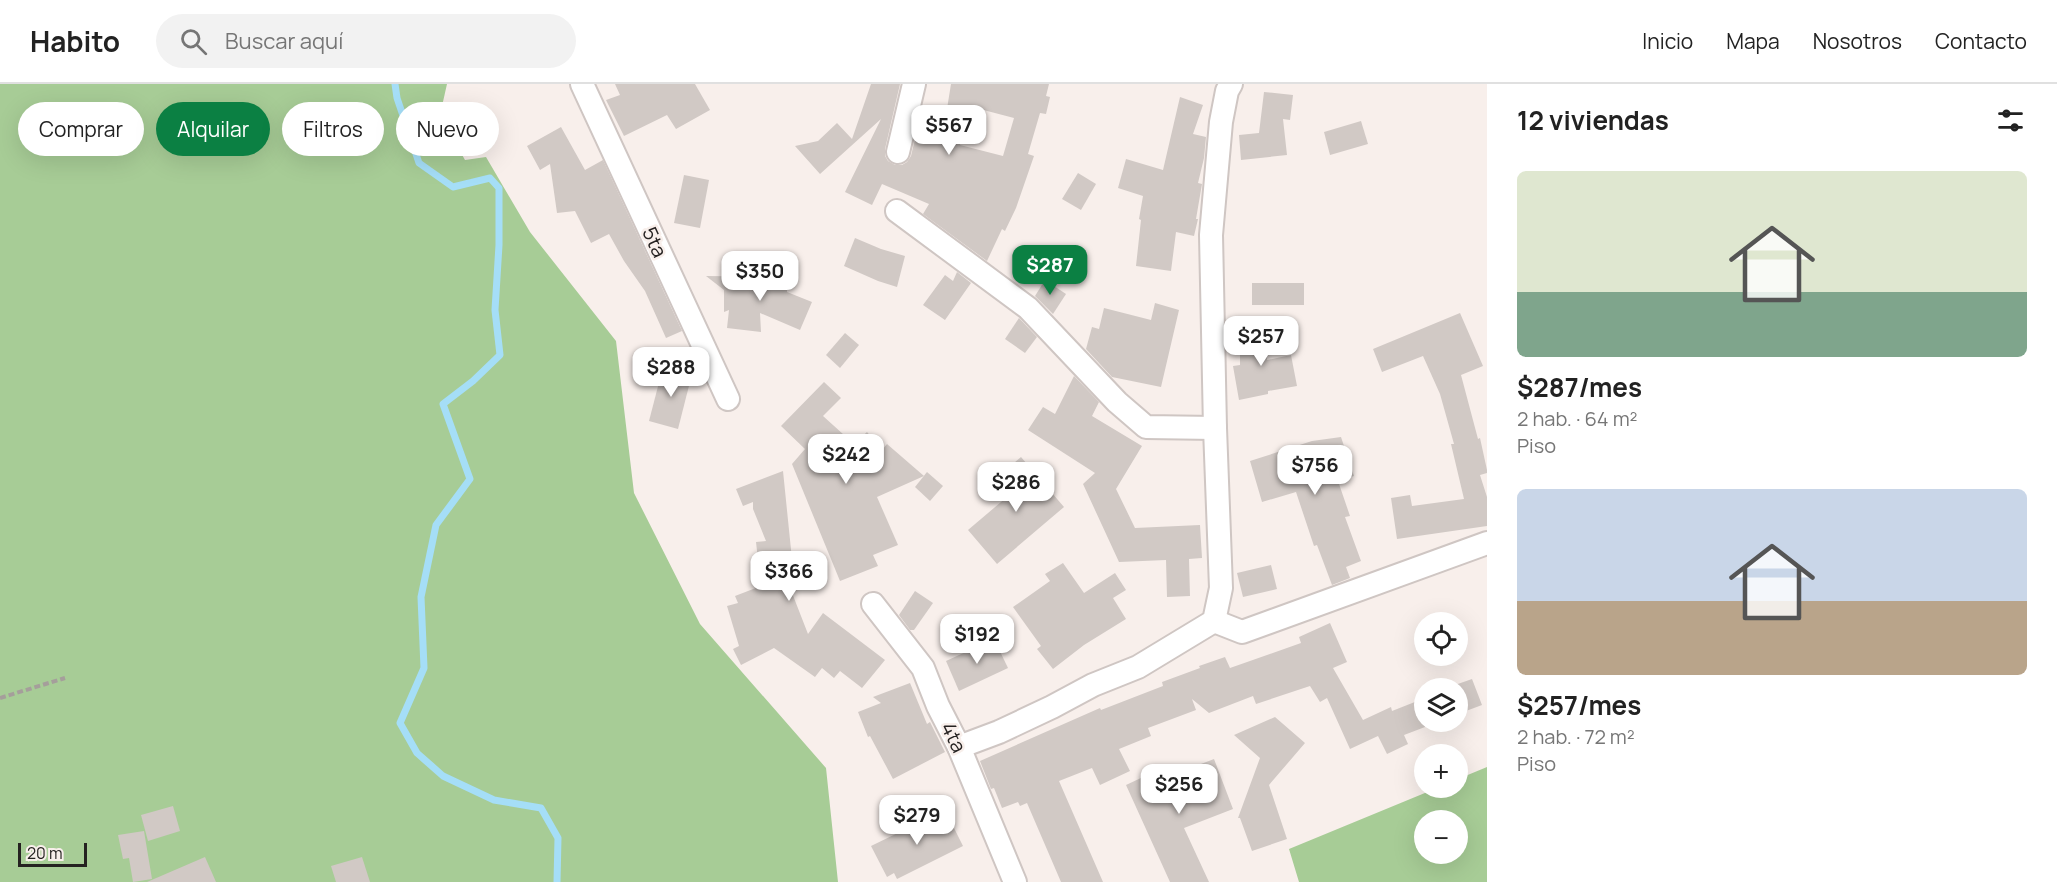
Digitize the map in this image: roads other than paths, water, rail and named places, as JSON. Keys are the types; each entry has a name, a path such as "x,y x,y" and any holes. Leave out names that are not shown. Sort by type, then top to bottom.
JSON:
{"street":[{"name":"5ta","path":"582,84 728,399"},
{"path":"898,152 914,84"},
{"path":"959,747 999,732 1093,685 1138,667 1214,621 1221,588 1211,236 1221,122 1227,91 1231,84"},
{"path":"897,211 1028,308 1117,402 1146,427 1215,428"},
{"path":"1214,621 1242,632 1487,543"},
{"name":"4ta","path":"873,604 922,668 959,747 1015,882"}],"waterway":[{"path":"395,84 397,98 419,163 453,187 490,178 499,188 499,245 495,310 500,355 473,381 443,404 470,479 436,525 421,597 424,668 400,723 417,753 443,776 494,800 541,808 558,838 557,882"}]}
